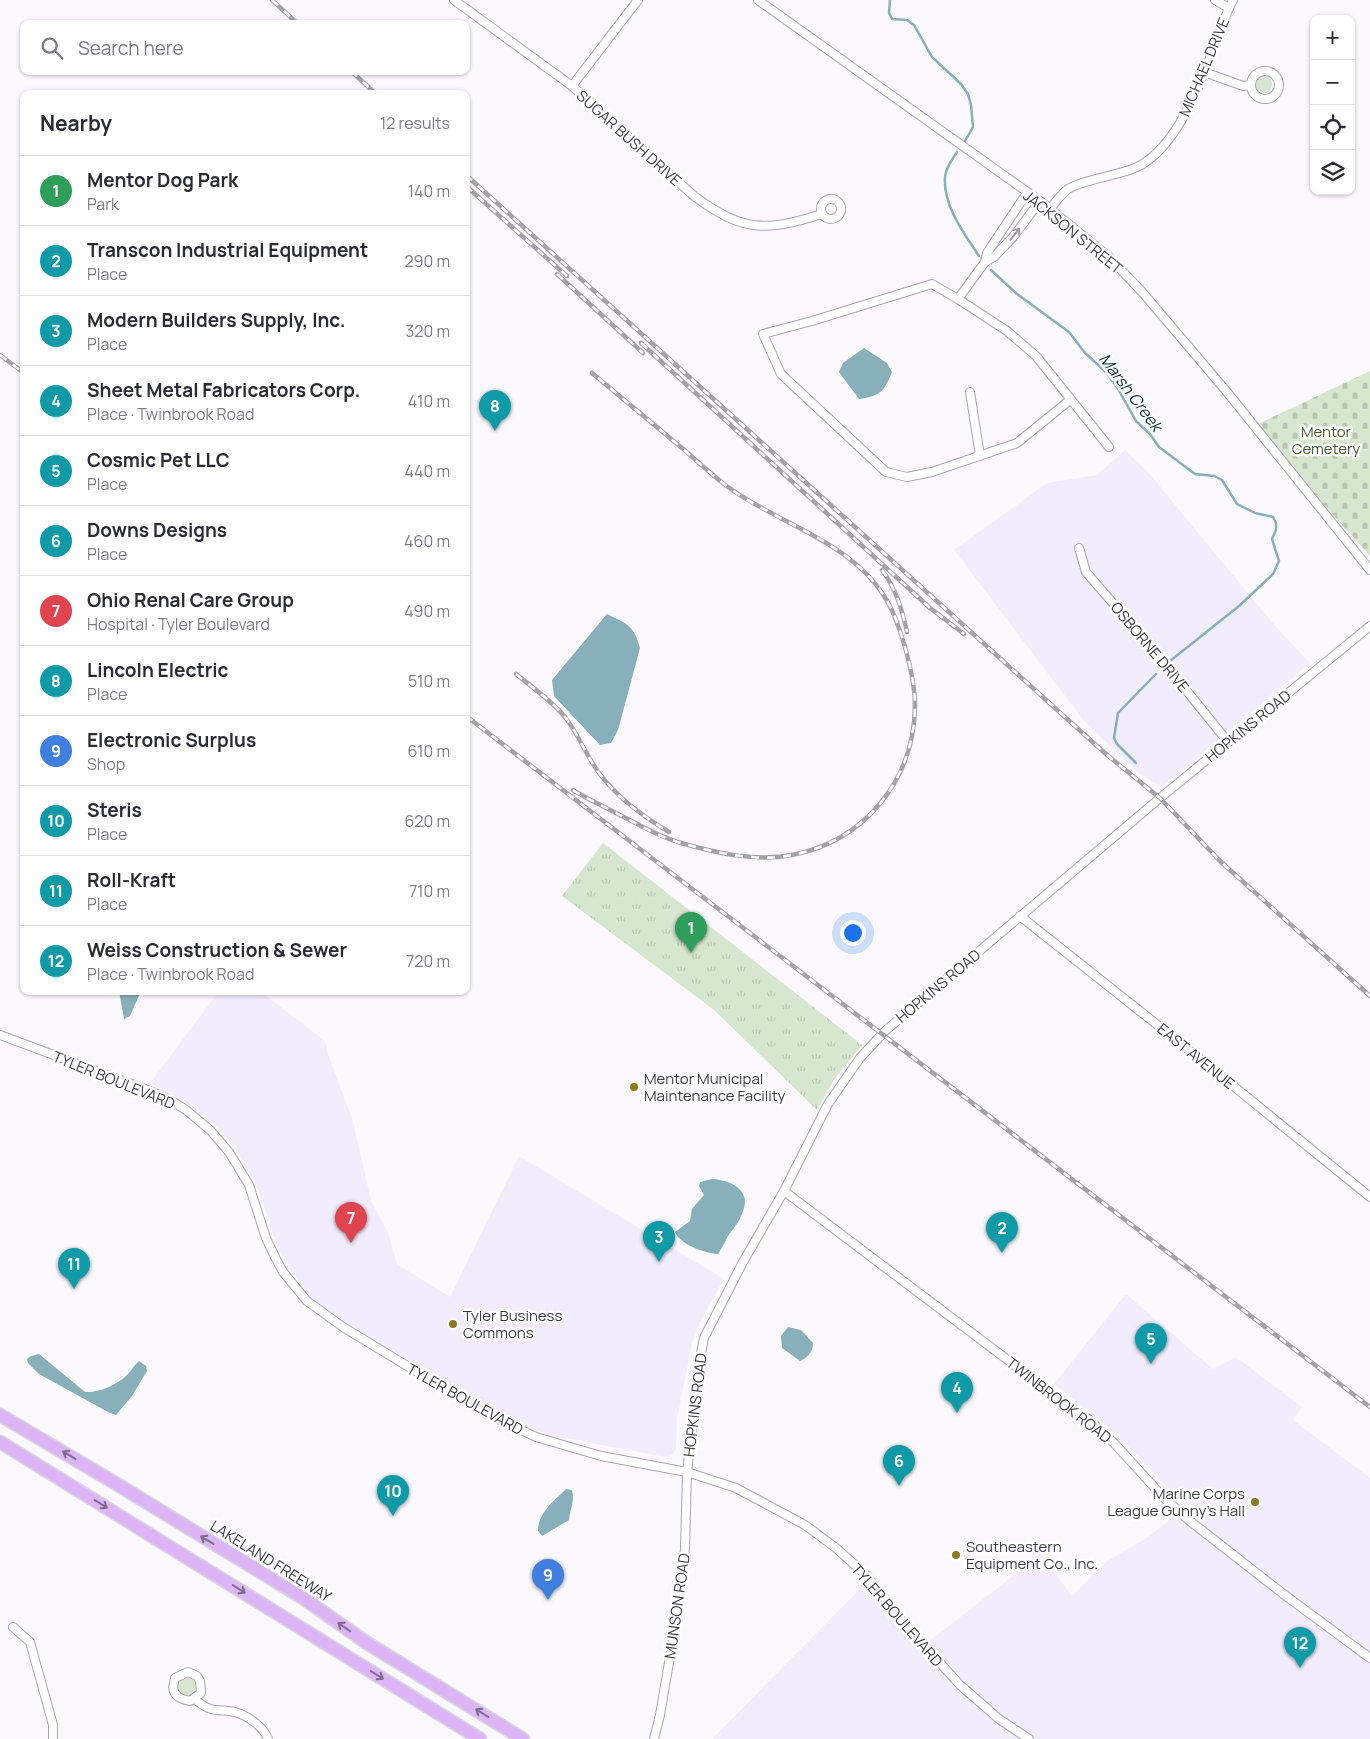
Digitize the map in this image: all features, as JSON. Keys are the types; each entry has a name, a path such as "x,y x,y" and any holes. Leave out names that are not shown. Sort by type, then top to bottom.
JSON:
{"highway":[{"name":"LAKELAND FREEWAY","path":"0,1415 303,1598 367,1642 524,1739"},
{"path":"0,1442 480,1739"}],"street":[{"name":"SUGAR BUSH DRIVE","path":"454,0 572,86 694,196 722,215 744,223 770,226 796,222 822,214"},
{"path":"572,86 638,0"},
{"name":"JACKSON STREET","path":"758,0 1040,201 1109,257 1143,292 1227,392 1370,570"},
{"path":"1215,0 1228,8"},
{"name":"MICHAEL DRIVE","path":"1050,209 1069,188 1130,170 1144,164 1157,153 1181,121 1204,72 1228,8 1234,0"},
{"path":"1204,72 1243,86 1250,86"},
{"path":"986,262 986,254 1027,193"},
{"path":"958,299 986,262 994,257 1013,237 1040,201"},
{"path":"1070,400 1017,443 932,472 907,477 886,472 781,374 763,334 932,284 1007,331 1036,356 1109,447"},
{"path":"970,392 980,456"},
{"name":"OSBORNE DRIVE","path":"1079,548 1086,572 1160,658 1228,742"},
{"name":"HOPKINS ROAD","path":"687,1472 698,1369 704,1338 743,1262 784,1191 828,1104 860,1058 886,1031 1020,916 1370,626"},
{"name":"EAST AVENUE","path":"1020,916 1370,1197"},
{"name":"TYLER BOULEVARD","path":"0,1035 121,1079 167,1098 186,1110 210,1130 229,1152 249,1185 266,1238 283,1272 307,1301 342,1327 483,1412 536,1437 601,1456 687,1472 736,1488 786,1514 822,1537 867,1576 904,1623 960,1685 998,1719 1029,1739"},
{"name":"TWINBROOK ROAD","path":"784,1191 1087,1418 1114,1443 1165,1499 1190,1521 1286,1596 1370,1658"},
{"name":"MUNSON ROAD","path":"654,1739 660,1715 679,1604 685,1549 687,1472"},
{"path":"13,1627 30,1642 53,1725 53,1739"},
{"path":"194,1698 211,1709 235,1712 248,1718 260,1727 268,1739"}],"shaded area":[{"path":"1125,450 1148,472 1276,627 1310,663 1162,787 1140,774 1085,722 954,550 1047,483 1097,475"},
{"path":"216,995 265,995 325,1041 353,1121 371,1201 388,1232 397,1264 450,1297 519,1156 724,1279 700,1322 692,1344 677,1419 676,1449 672,1455 665,1457 549,1435 518,1423 356,1330 312,1298 288,1266 277,1246 260,1194 237,1150 217,1127 196,1109 150,1083"},
{"path":"1126,1294 1213,1369 1236,1357 1302,1407 1293,1420 1370,1478 1370,1739 712,1739 860,1589 877,1601 918,1650 1041,1554 1072,1596 1107,1561 1150,1536 1185,1507 1136,1454 1102,1422 1054,1384"}],"green space":[{"path":"1262,74 1269,77 1272,84 1269,91 1262,94 1255,91 1252,84 1255,77"},
{"name":"Mentor Cemetery","path":"1370,371 1370,556 1325,506 1258,424"},
{"path":"603,843 862,1045 834,1080 817,1110 714,1010 562,896"},
{"path":"187,1676 194,1679 197,1686 194,1693 187,1696 180,1693 177,1686 180,1679"}],"water":[{"path":"864,348 887,363 892,372 881,392 859,399 839,372 843,363"},
{"path":"607,614 629,626 638,640 640,648 618,730 611,743 600,745 554,696 552,680"},
{"path":"120,995 139,995 130,1016 124,1019"},
{"path":"712,1179 734,1185 743,1194 745,1200 740,1219 718,1254 694,1248 682,1241 675,1232 690,1221 692,1209 704,1195 699,1186 700,1182"},
{"path":"788,1327 801,1330 813,1343 809,1354 800,1361 782,1348 781,1336"},
{"path":"39,1354 85,1392 107,1388 128,1374 139,1361 146,1366 147,1371 132,1396 116,1415 39,1374 28,1363 27,1359"},
{"path":"566,1489 572,1490 573,1494 569,1520 542,1536 538,1531 544,1513"}],"waterway":[{"name":"Marsh Creek","path":"890,0 889,13 892,19 907,20 914,25 932,57 961,84 968,94 973,127 965,141"},
{"name":"Marsh Creek","path":"957,152 949,164 945,177 947,198 961,229 979,256"},
{"name":"Marsh Creek","path":"991,270 1017,294 1069,332 1085,353 1107,373 1136,421 1150,434 1159,447 1195,474 1214,476 1222,480 1237,504 1255,513 1273,517 1276,523 1276,530 1272,539 1279,561 1273,574 1239,606 1170,661"},
{"name":"Marsh Creek","path":"1136,763 1117,744 1114,738 1118,713 1156,674"}],"railway":[{"path":"272,0 294,20"},
{"path":"355,75 372,90"},
{"path":"470,179 1107,755 1160,798 1220,861 1370,996"},
{"path":"470,190 567,276"},
{"path":"557,274 643,353"},
{"path":"641,343 930,608 964,634"},
{"path":"0,355 20,370"},
{"path":"573,790 649,830 681,843 722,853 750,857 792,855 818,848 842,836 863,821 881,803 895,782 906,759 912,733 915,706 910,668 899,628 886,599 871,579 854,562 834,548 728,487 592,373"},
{"path":"882,570 898,600 907,632"},
{"path":"516,674 560,711 574,730 594,766 614,791 649,820 669,832"},
{"path":"470,719 1370,1407"}],"place":[{"name":"Lincoln Electric","path":"495,431"},
{"name":"Mentor Dog Park","path":"691,953"},
{"name":"Mentor Municipal Maintenance Facility","path":"634,1087"},
{"name":"Ohio Renal Care Group","path":"351,1243"},
{"name":"Transcon Industrial Equipment","path":"1002,1253"},
{"name":"Modern Builders Supply, Inc.","path":"659,1262"},
{"name":"Roll-Kraft","path":"74,1289"},
{"name":"Tyler Business Commons","path":"453,1324"},
{"name":"Cosmic Pet LLC","path":"1151,1364"},
{"name":"Sheet Metal Fabricators Corp.","path":"957,1413"},
{"name":"Downs Designs","path":"899,1486"},
{"name":"Marine Corps League Gunny's Hall","path":"1255,1502"},
{"name":"Steris","path":"393,1516"},
{"name":"Southeastern Equipment Co., Inc.","path":"956,1555"},
{"name":"Electronic Surplus","path":"548,1600"},
{"name":"Weiss Construction & Sewer","path":"1300,1668"}]}
